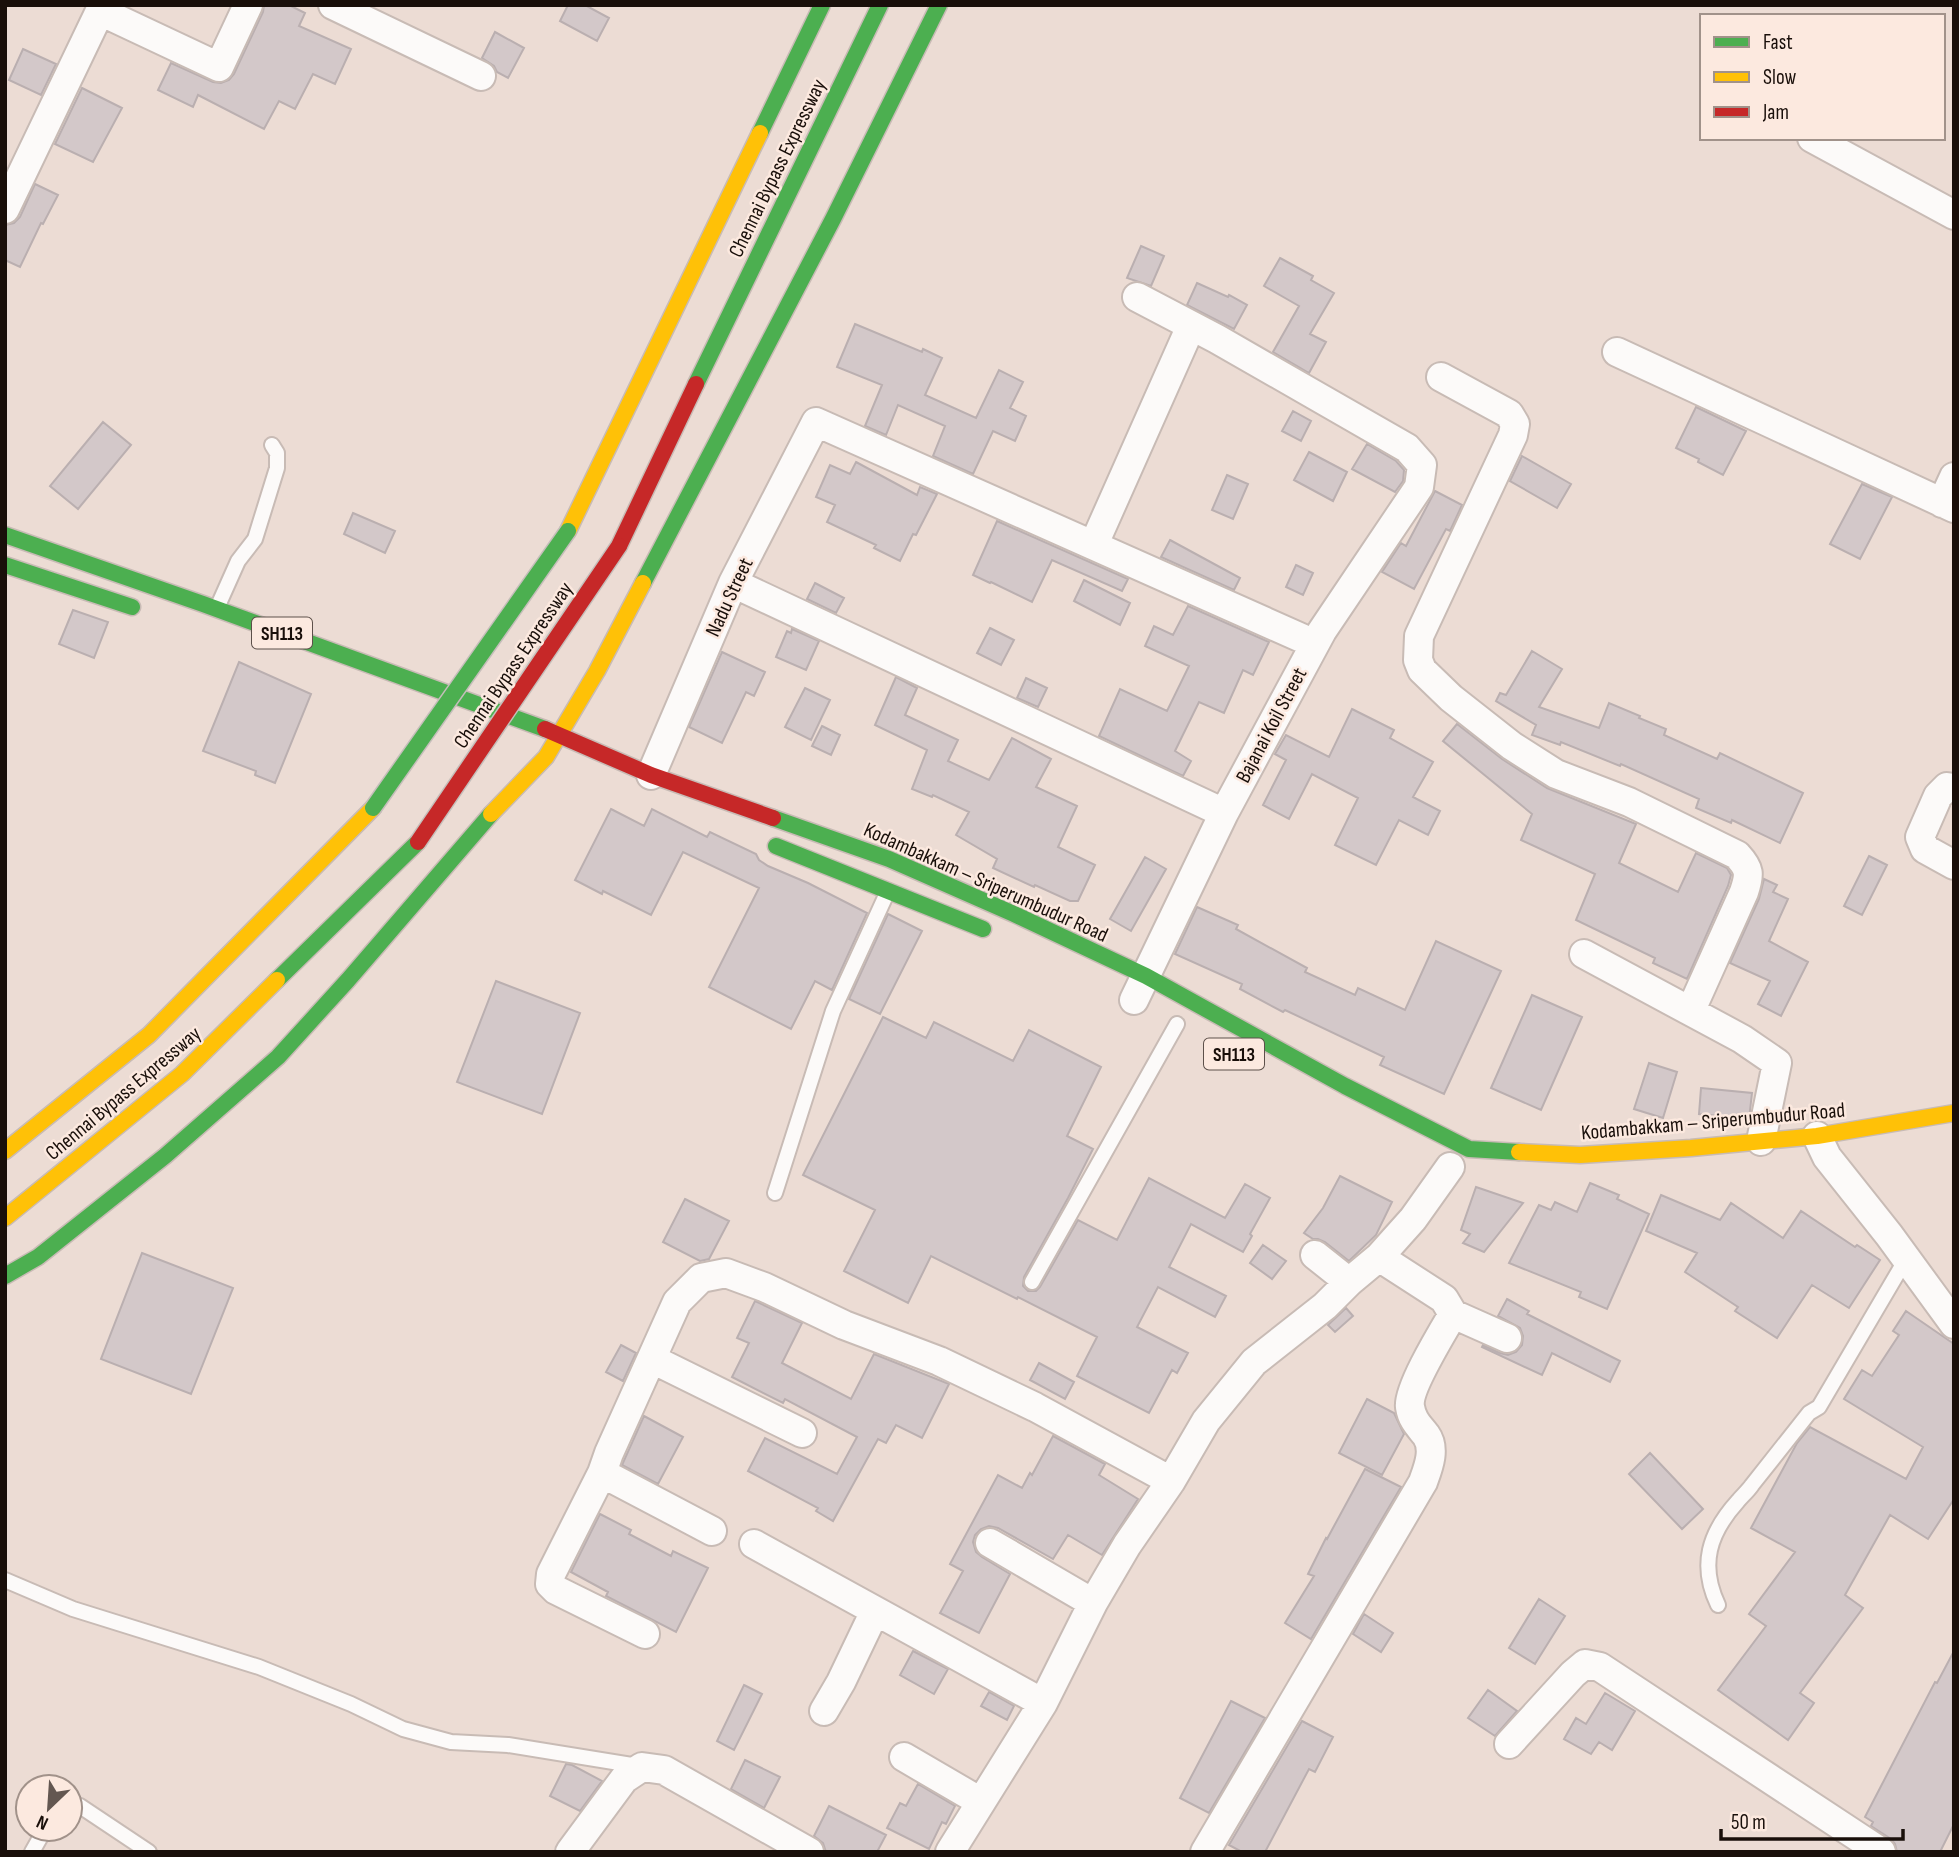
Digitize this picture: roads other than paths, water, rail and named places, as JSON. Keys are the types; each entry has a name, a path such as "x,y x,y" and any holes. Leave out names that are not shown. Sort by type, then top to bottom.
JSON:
{"main road":[{"name":"Chennai Bypass Expressway","path":"5,1151 149,1035 373,808 568,531 822,5"},
{"name":"Chennai Bypass Expressway","path":"5,1218 183,1074 418,842 619,546 880,5"},
{"path":"5,1276 38,1257 165,1156 278,1057 494,810 545,757 597,671 833,219 939,5"},
{"name":"Kodambakkam – Sriperumbudur Road","path":"5,535 559,734 652,775 888,859 1014,914 1137,994 1345,1086 1469,1149 1580,1155 1761,1141 1824,1152 1954,1113"},
{"path":"5,565 153,614"},
{"path":"416,709 455,723"},
{"path":"481,733 507,742"},
{"name":"Kodambakkam – Sriperumbudur Road","path":"760,840 992,932"}],"street":[{"path":"5,209 100,11 219,66 248,5"},
{"path":"333,5 481,76"},
{"path":"1816,140 1954,215"},
{"path":"1137,298 1191,326 1094,544 1315,644"},
{"name":"Bajanai Koil Street","path":"1137,994 1224,813 1315,644 1419,487 1422,465 1407,448 1191,326"},
{"path":"1617,352 1948,506 1954,477"},
{"path":"1441,377 1509,414 1515,424 1513,435 1419,636 1418,660 1422,670 1451,698 1512,746 1556,774 1629,802 1737,855 1748,867 1744,892 1691,1010"},
{"name":"Nadu Street","path":"652,775 733,583 816,422 1094,544"},
{"path":"733,583 1224,813"},
{"path":"1954,789 1947,787 1938,796 1920,837 1925,849 1954,865"},
{"path":"1584,954 1691,1010 1777,1063 1761,1141"},
{"path":"1824,1152 1954,1324"},
{"path":"950,1852 1043,1703 1093,1604 1127,1545 1171,1481 1206,1421 1254,1362 1325,1306 1379,1257 1413,1219 1451,1166"},
{"path":"1315,1255 1349,1282"},
{"path":"1379,1257 1444,1299 1453,1314 1507,1338"},
{"path":"645,1634 556,1590 550,1584 551,1574 601,1474 677,1302 701,1278 726,1273 764,1287 844,1325 939,1361 1035,1407 1171,1481"},
{"path":"1205,1852 1423,1482 1431,1457 1429,1438 1416,1424 1409,1405 1413,1389 1453,1314"},
{"path":"652,1359 802,1433"},
{"path":"601,1474 712,1531"},
{"path":"754,1544 1043,1703"},
{"path":"990,1544 1093,1604"},
{"path":"824,1711 875,1611"},
{"path":"1509,1744 1573,1674 1586,1664 1600,1667 1881,1852"},
{"path":"904,1757 981,1802"},
{"path":"570,1852 624,1779 642,1767 664,1770 809,1852"}],"lane":[{"path":"216,609 238,561 255,540 277,468 278,453 272,445"},
{"path":"775,1193 832,1011 888,889"},
{"path":"1032,1282 1178,1024"},
{"path":"1718,1605 1706,1566 1713,1539 1737,1502 1809,1413 1819,1408 1906,1259"},
{"path":"5,1580 73,1609 259,1667 351,1704 403,1729 451,1742 508,1745 642,1767"},
{"path":"84,1809 149,1852"}]}
